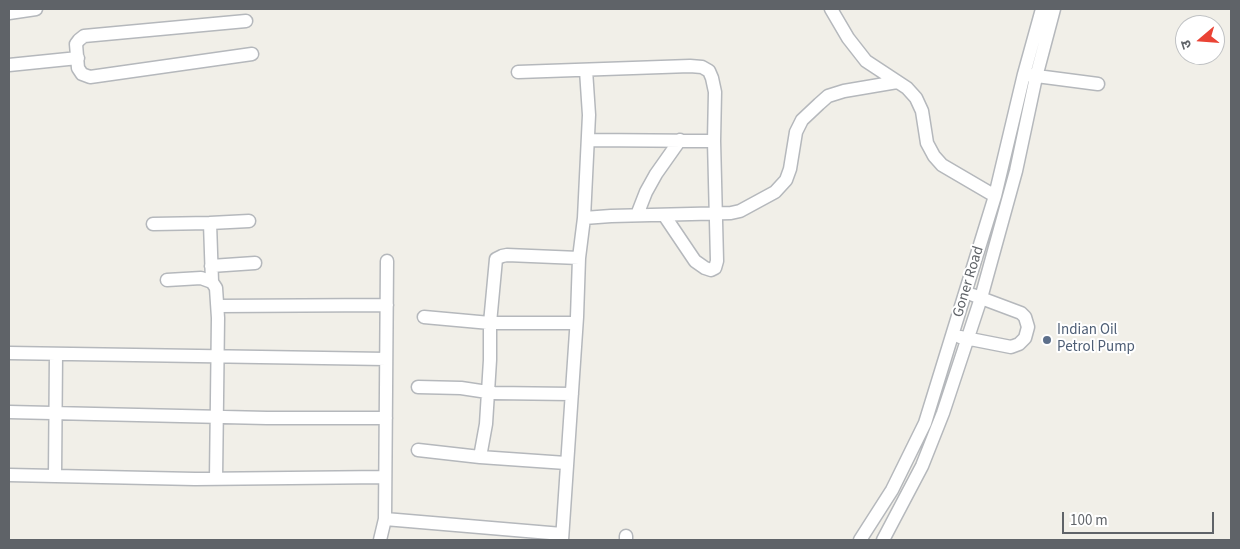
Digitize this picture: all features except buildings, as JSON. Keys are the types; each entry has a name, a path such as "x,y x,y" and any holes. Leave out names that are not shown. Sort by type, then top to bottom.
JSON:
{"street":[{"path":"9,13 36,9"},
{"path":"831,9 848,38 866,61 907,88 916,98 922,111 927,143 934,156 942,165 995,196"},
{"name":"Goner Road","path":"883,540 922,466 943,413 981,298 1016,171 1042,9"},
{"name":"Goner Road","path":"860,540 892,490 925,423 966,293 1030,76 1054,9"},
{"path":"246,21 84,36 76,44 78,68 82,74 90,77 252,54"},
{"path":"9,65 78,58"},
{"path":"518,72 690,66 709,71 715,92 714,141 717,261 715,268 711,270 705,268 696,261 664,215"},
{"path":"385,519 562,537 579,258 584,218 589,115 586,70"},
{"path":"1030,76 1098,84"},
{"path":"584,218 715,214 740,211 775,192 786,180 796,132 802,120 828,96 844,90 897,82"},
{"path":"588,140 714,141"},
{"path":"636,215 656,174 680,140"},
{"path":"153,224 249,221"},
{"path":"210,223 212,282 216,288 218,306 216,478"},
{"path":"480,457 486,424 490,323 496,259 507,255 579,258"},
{"path":"380,540 385,519 387,261"},
{"path":"212,266 255,263"},
{"path":"167,280 201,278 212,282"},
{"path":"953,334 966,339 1011,347 1019,344 1025,338 1028,326 1025,317 1021,313 966,293"},
{"path":"218,306 386,305"},
{"path":"424,317 490,323 576,323"},
{"path":"9,353 386,359"},
{"path":"56,354 56,476"},
{"path":"418,387 461,388 488,392 572,394"},
{"path":"9,412 216,417 386,418"},
{"path":"418,450 480,457 566,463"},
{"path":"9,475 216,478 385,477"}],"place":[{"name":"Indian Oil Petrol Pump","path":"1047,340"}]}
